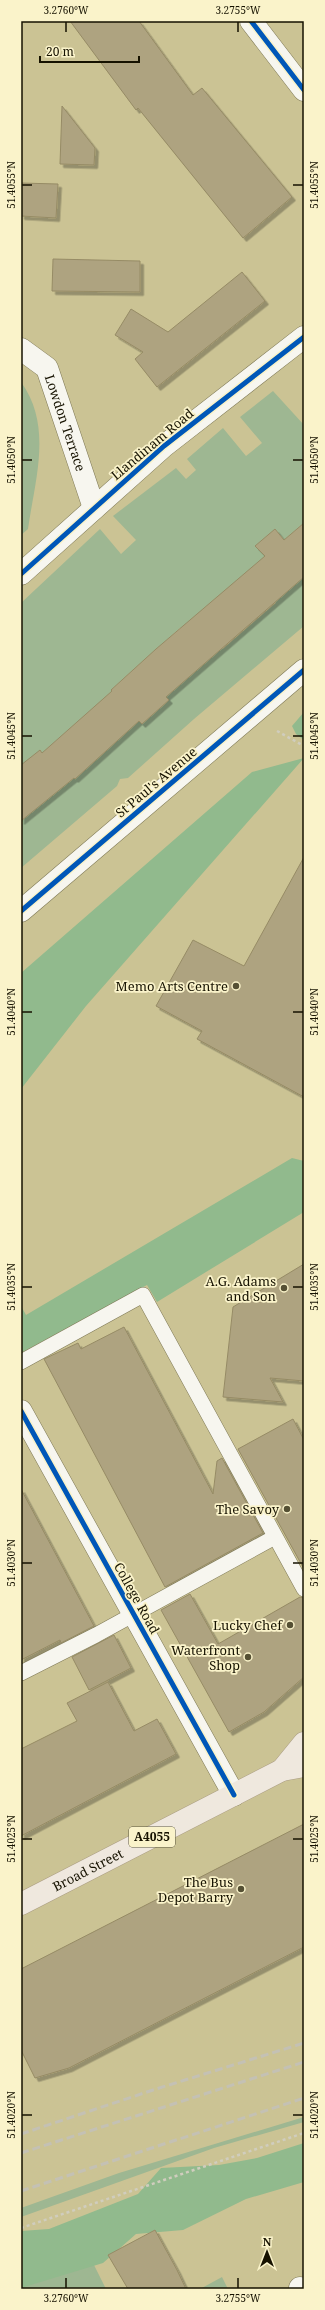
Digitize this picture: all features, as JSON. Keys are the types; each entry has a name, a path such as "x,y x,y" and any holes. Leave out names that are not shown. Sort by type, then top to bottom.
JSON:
{"main road":[{"name":"Broad Street","path":"282,1770 304,1743"},
{"name":"Broad Street","path":"21,1904 282,1770 304,1766"}],"street":[{"path":"251,21 304,90"},
{"name":"Llandinam Road","path":"21,574 164,446 304,337"},
{"name":"Lowdon Terrace","path":"21,349 47,368 94,508"},
{"name":"St Paul's Avenue","path":"21,911 304,670"},
{"name":"College Road","path":"21,1411 234,1795"}],"lane":[{"path":"21,1362 143,1295 304,1589"},
{"path":"21,1674 275,1537"}],"path":[{"path":"283,734 304,746"},
{"path":"21,2228 304,2134"}],"green space":[{"path":"21,382 31,399 37,416 39,453 28,529 21,535"},
{"path":"273,391 304,425 304,523 284,540 275,529 256,546 265,556 304,577 304,626 194,719 128,778 120,779 117,786 21,868 21,825 23,823 21,820 21,603 100,529 121,554 136,540 113,516 176,468 186,479 196,470 187,459 223,428 246,456 262,443 240,417","holes":["248,571 276,603 223,649 194,619","180,628 208,660 162,691 169,700 142,724 111,690","105,698 131,728 75,779 48,748"]},
{"path":"304,712 304,740 296,734 292,726"},
{"path":"304,758 86,1006 21,1089 21,973 252,772"},
{"path":"292,1158 304,1161 304,1212 157,1302 147,1285 21,1353 21,1306 26,1315"},
{"path":"304,2117 304,2122 214,2148 21,2217 21,2208 119,2173"},
{"path":"304,2143 304,2182 246,2199 183,2230 136,2234 103,2263 21,2288 21,2231 49,2229 138,2194 161,2168 219,2165 257,2158"},
{"path":"86,2249 106,2289 21,2289 21,2270"},
{"path":"222,2277 228,2289 200,2289"}],"building":[{"path":"70,21 139,21 193,95 202,88 292,197 243,238 138,108 136,110"},
{"path":"62,106 95,148 94,165 60,164"},
{"path":"21,183 58,184 56,218 21,216"},
{"path":"53,259 140,261 140,292 52,291"},
{"path":"242,272 265,301 157,387 135,359 143,352 115,335 131,309 168,332"},
{"path":"304,523 304,577 166,697 169,700 142,724 139,721 75,779 74,778 21,821 21,765 40,750 42,753 112,691 111,690 156,649 265,556 255,546 275,529 284,540"},
{"name":"Memo Arts Centre","path":"304,857 304,1097 197,1039 202,1031 156,1006 193,940 244,966"},
{"name":"A.G. Adams and Son","path":"304,1264 304,1381 270,1378 283,1402 223,1397 233,1307"},
{"path":"124,1327 213,1494 217,1461 222,1458 263,1533 165,1587 44,1359 78,1343 81,1349"},
{"name":"The Savoy","path":"293,1419 304,1440 304,1569 238,1449"},
{"path":"21,1489 94,1626 61,1643 60,1640 21,1660"},
{"path":"190,1594 218,1644 300,1597 304,1598 304,1677 264,1712 229,1732 161,1610"},
{"path":"114,1635 131,1668 89,1690 72,1657"},
{"path":"108,1682 134,1731 157,1719 176,1754 21,1836 21,1749 77,1721 67,1703"},
{"name":"The Bus Depot Barry","path":"304,1824 304,1947 69,2068 35,2078 21,2050 21,1969"},
{"path":"155,2230 186,2289 128,2289 108,2255"}],"railway":[{"path":"21,2134 153,2090 304,2043"},
{"path":"21,2153 304,2062"},
{"path":"21,2191 304,2098"}],"cycle path":[{"path":"251,21 304,90"},
{"path":"21,574 164,446 304,337"},
{"path":"21,911 304,670"},
{"path":"21,1411 234,1795"}],"place":[{"name":"Memo Arts Centre","path":"236,986"},
{"name":"A.G. Adams and Son","path":"284,1288"},
{"name":"The Savoy","path":"287,1509"},
{"name":"Lucky Chef","path":"290,1625"},
{"name":"Waterfront Shop","path":"248,1657"},
{"name":"The Bus Depot Barry","path":"241,1889"}]}
